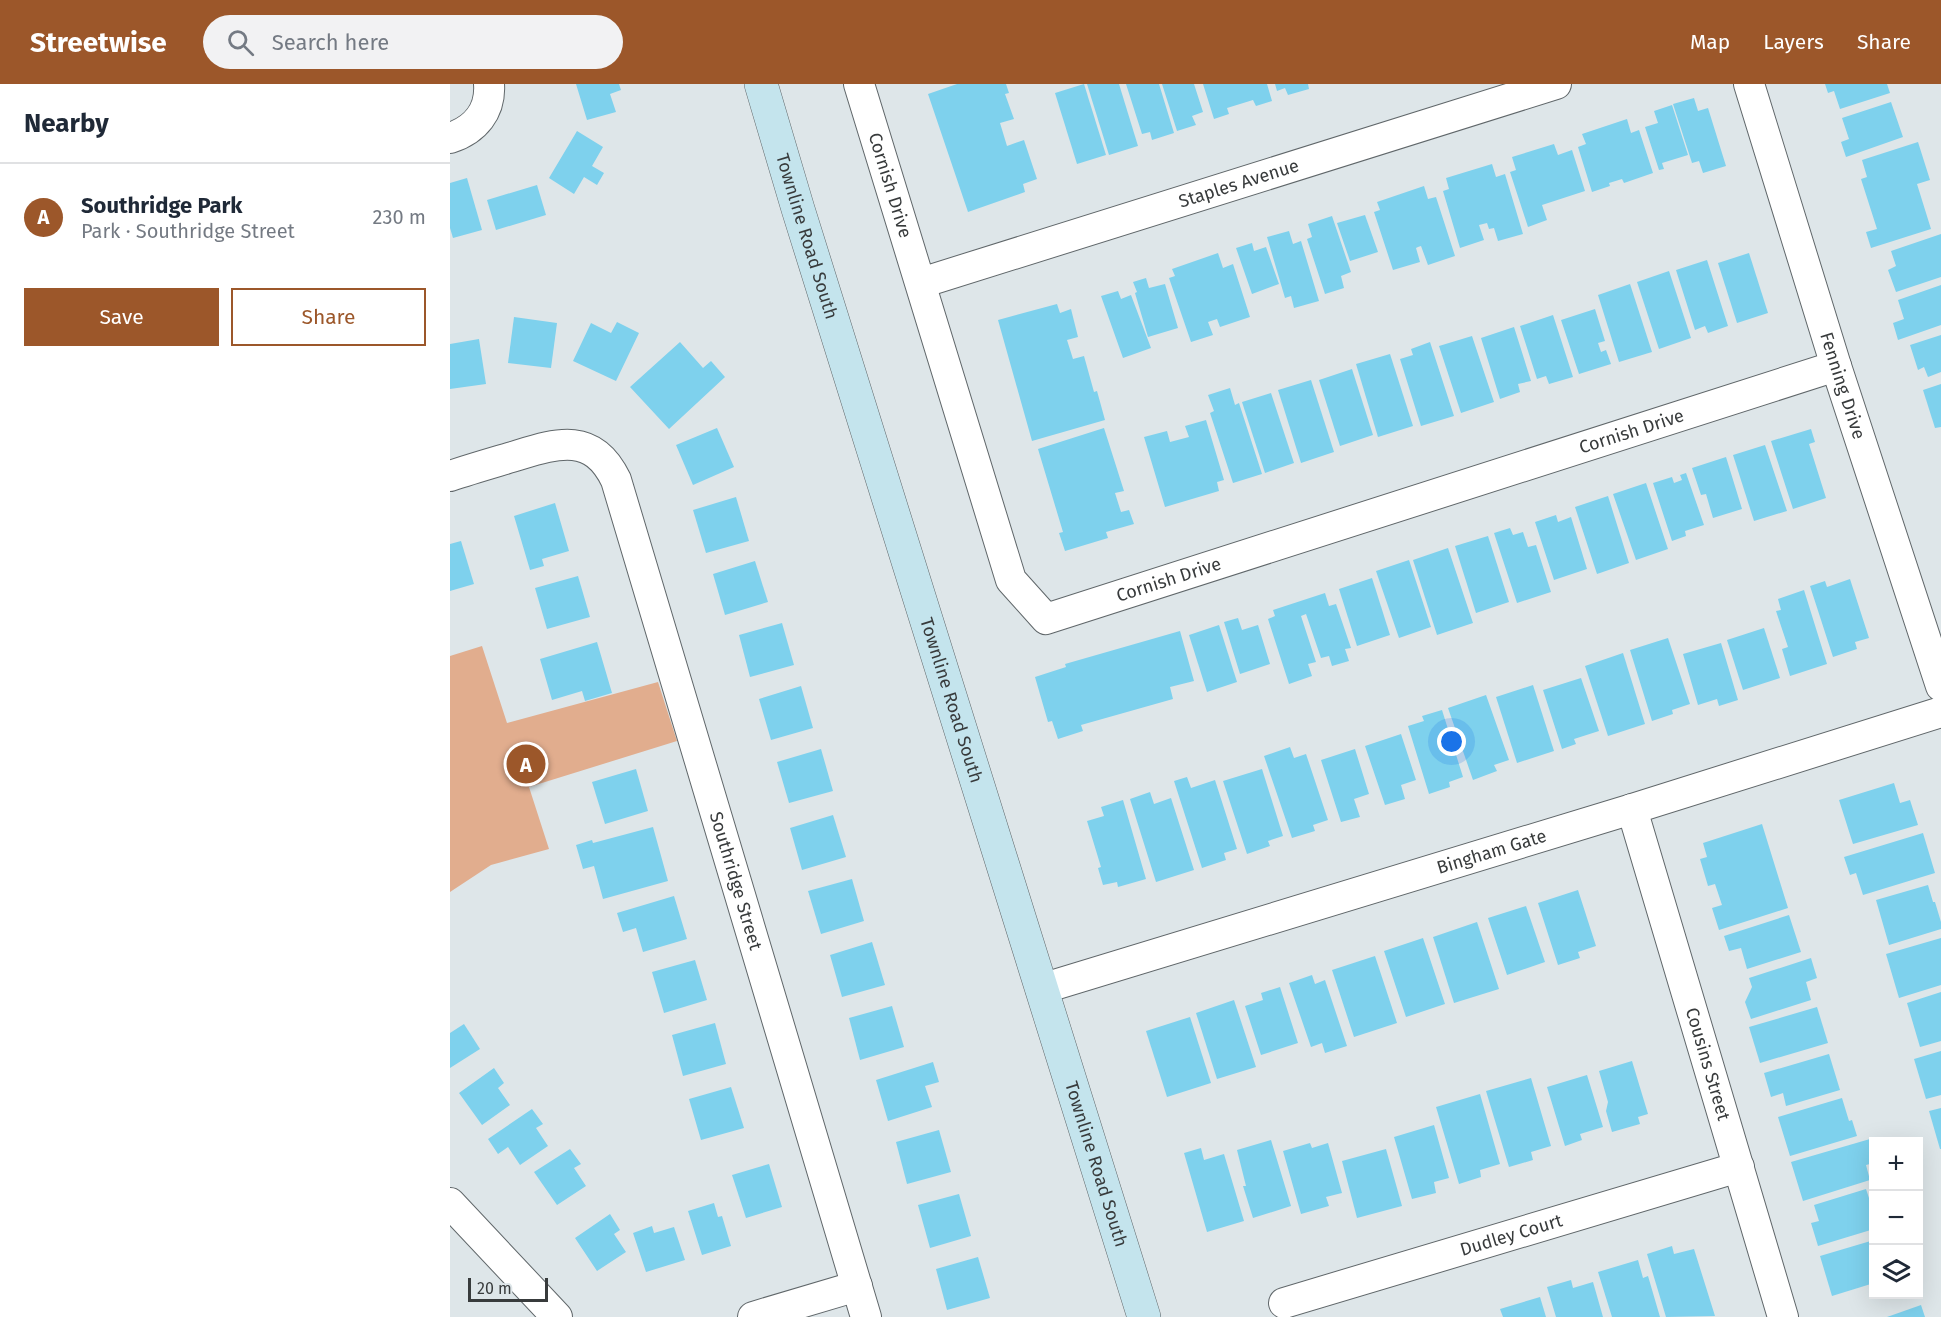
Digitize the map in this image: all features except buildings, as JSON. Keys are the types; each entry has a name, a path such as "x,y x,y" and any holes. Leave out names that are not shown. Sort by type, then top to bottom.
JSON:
{"street":[{"path":"450,138 464,134 477,123 486,110 490,94 489,84"},
{"name":"Townline Road South","path":"761,84 801,221 1144,1317"},
{"name":"Cornish Drive","path":"858,84 1011,580 1046,619 1836,366"},
{"name":"Staples Avenue","path":"921,283 1556,84"},
{"name":"Fenning Drive","path":"1749,84 1836,366 1941,686"},
{"name":"Southridge Street","path":"450,476 554,445 576,445 594,452 609,466 616,480 867,1317"},
{"name":"Bingham Gate","path":"1041,989 1632,809 1941,711"},
{"name":"Cousins Street","path":"1632,809 1783,1317"},
{"name":"Dudley Court","path":"1284,1303 1739,1167"},
{"path":"450,1203 557,1317"},
{"path":"753,1317 857,1286"}],"shaded area":[{"path":"482,646 507,723 658,682 677,741 529,787 549,849 491,865 450,892 450,656"}],"place":[{"name":"Southridge Park","path":"526,764"}]}
